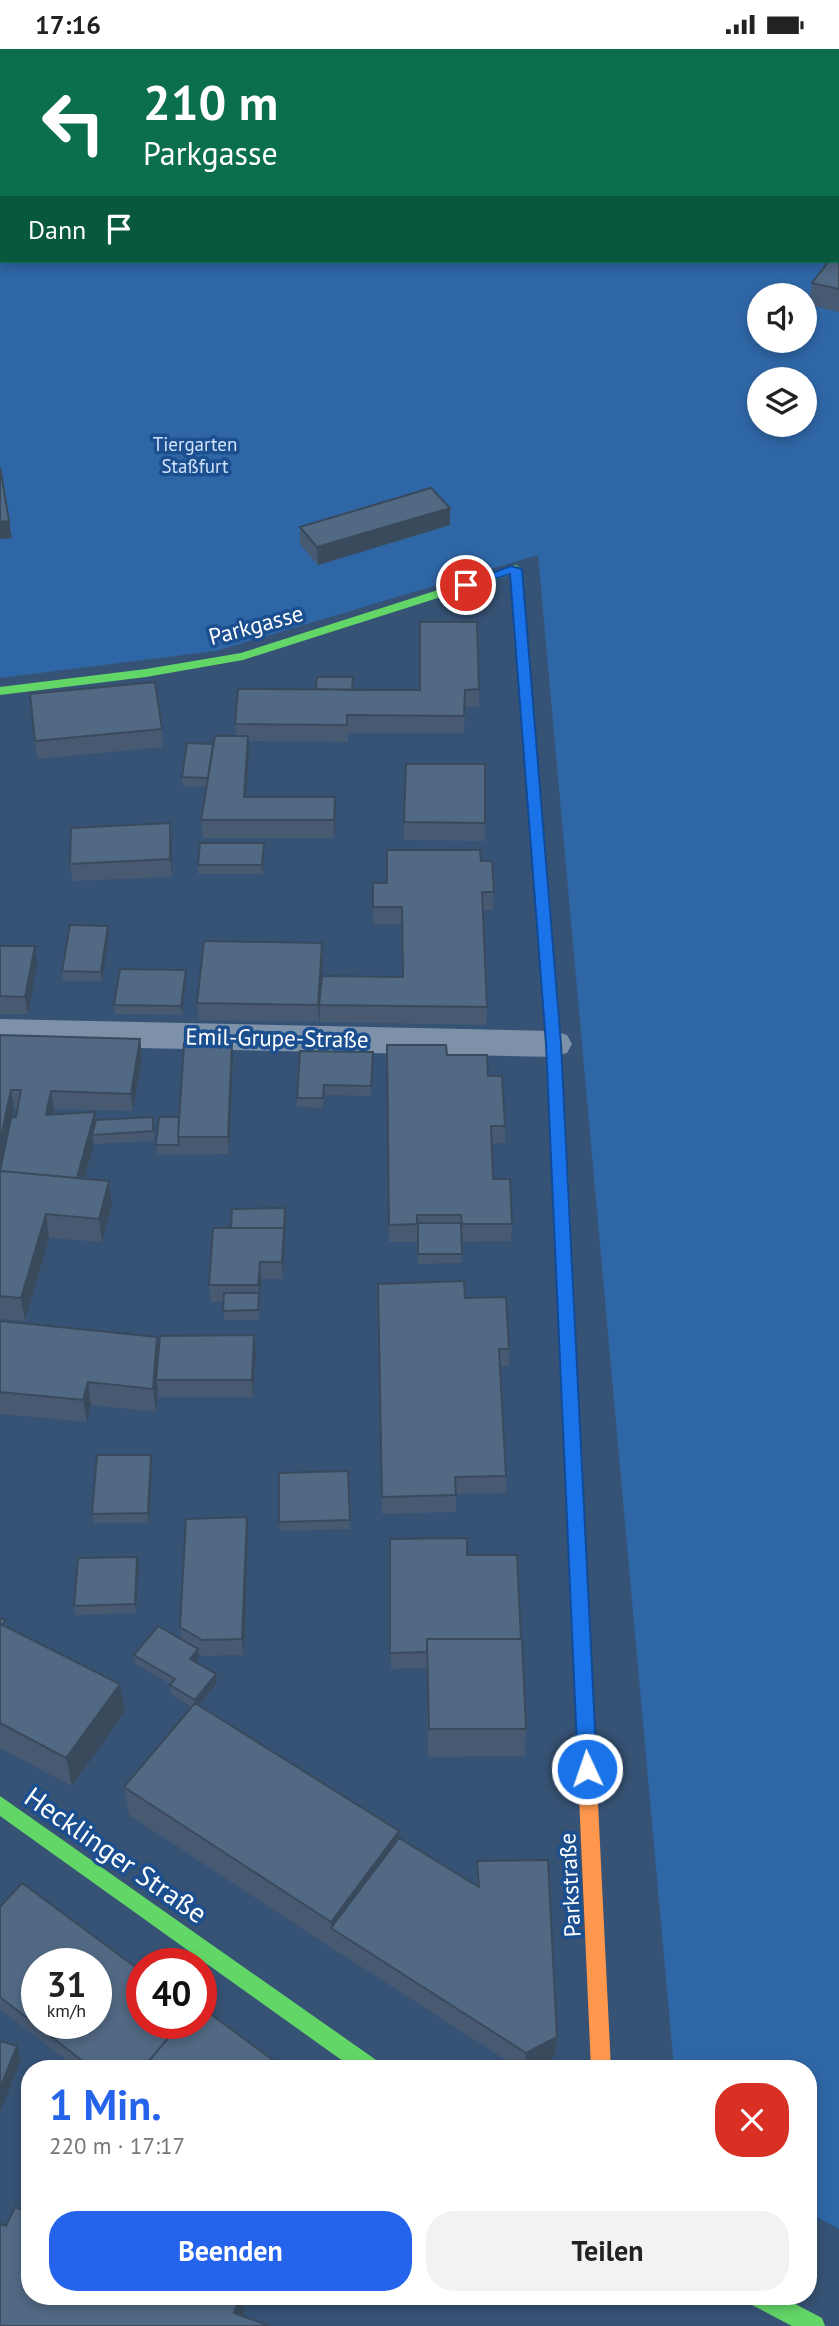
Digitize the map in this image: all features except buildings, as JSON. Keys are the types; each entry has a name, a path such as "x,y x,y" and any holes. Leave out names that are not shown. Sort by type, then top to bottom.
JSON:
{"street":[{"name":"Parkgasse","path":"0,691 243,656 516,569"},
{"name":"Parkstraße","path":"516,569 554,1044 601,2060"},
{"name":"Emil-Grupe-Straße","path":"0,1032 554,1044"},
{"name":"Hecklinger Straße","path":"0,1805 359,2060"},
{"path":"775,2305 814,2326"}],"green space":[{"name":"Tiergarten Staßfurt","path":"0,263 839,263 839,2229 817,2217 817,2060 673,2060 538,555 216,651 0,678"}],"traffic: fast":[{"path":"0,691 146,673 243,656 516,569 551,1002"},
{"path":"560,1171 582,1660"},
{"path":"0,1805 359,2060"},
{"path":"775,2305 814,2326"}],"traffic: slow":[{"path":"582,1660 601,2060"}],"traffic: jam":[{"path":"551,1002 560,1171"}],"route":[{"path":"466,585 516,569 554,1044 587,1769"}]}
